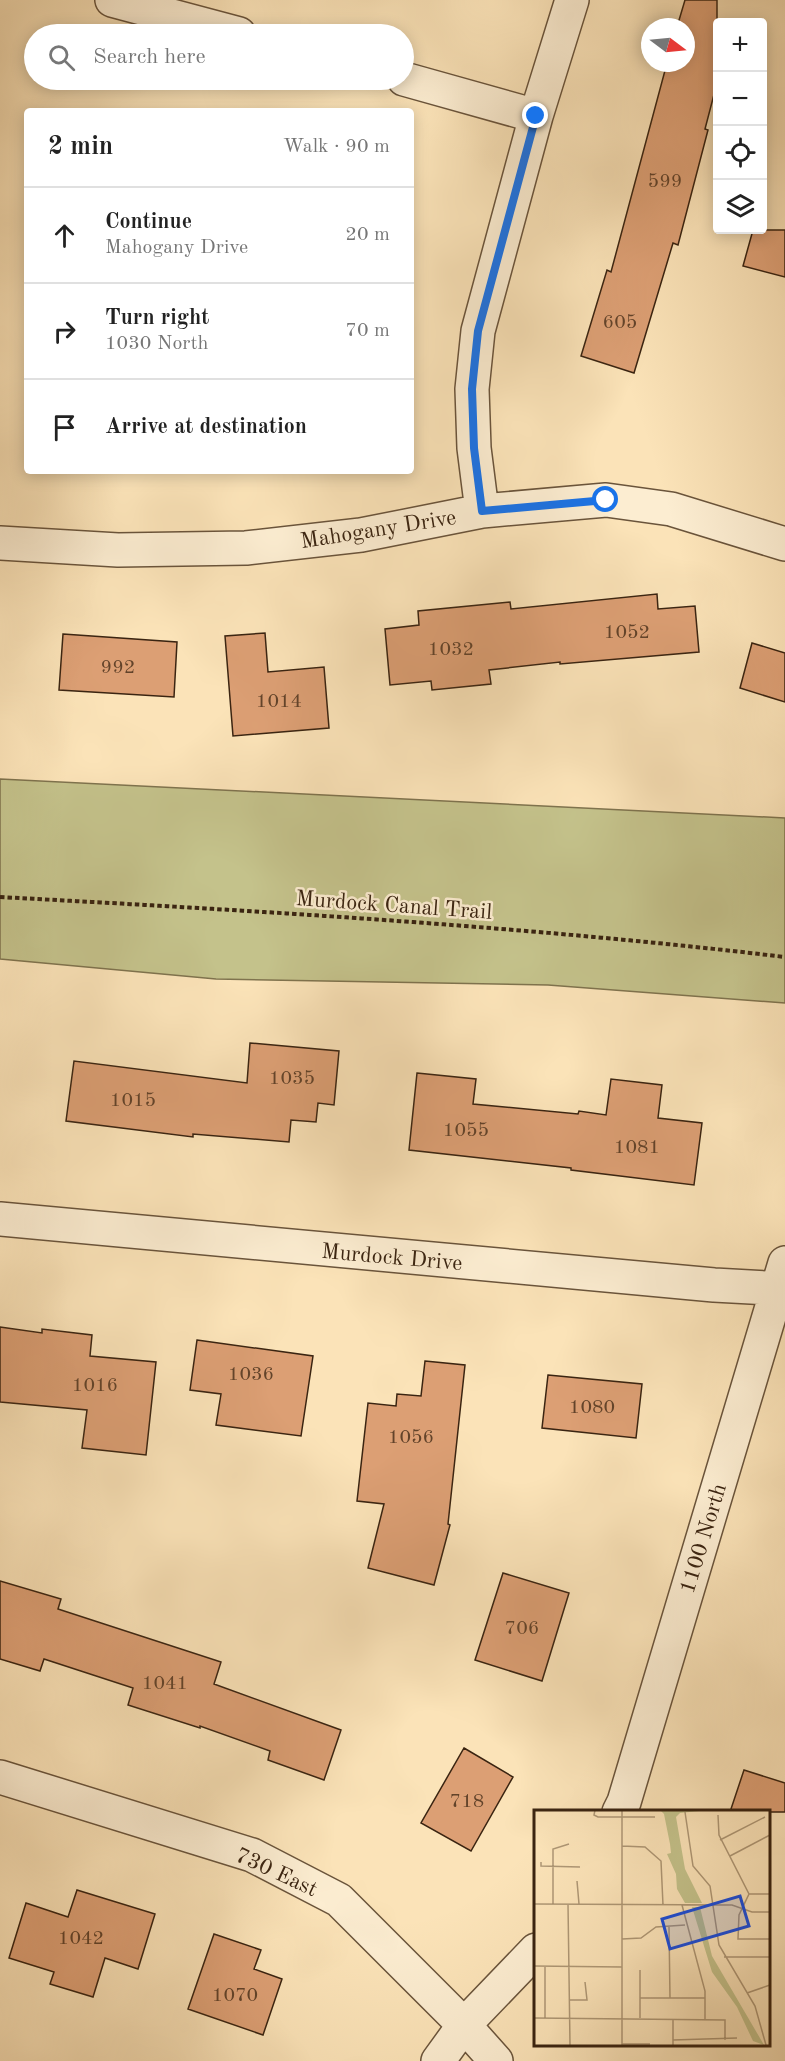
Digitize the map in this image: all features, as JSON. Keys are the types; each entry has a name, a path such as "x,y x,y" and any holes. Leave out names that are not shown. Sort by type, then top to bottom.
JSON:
{"street":[{"path":"112,0 202,24"},
{"path":"482,511 474,448 472,389 478,331 536,116 572,0"},
{"path":"414,83 536,116"},
{"name":"Mahogany Drive","path":"0,543 118,550 246,548 361,535 482,511 606,500 671,509 785,544"},
{"name":"Murdock Drive","path":"0,1219 702,1284 782,1280"},
{"name":"1100 North","path":"620,1810 782,1280"},
{"name":"730 East","path":"0,1777 252,1855 339,1900 464,2025 496,2061"},
{"path":"438,2061 464,2025 534,1952"}],"path":[{"name":"Murdock Canal Trail","path":"0,897 396,919 644,940 785,957"}],"shaded area":[{"path":"0,779 785,818 785,1003 548,985 216,979 0,959"}],"building":[{"path":"685,0 717,0 717,18 713,18 713,98 705,129 708,130 678,245 673,243 634,373 581,356 607,270 611,272 665,72 695,72 695,18 680,18"},
{"path":"767,230 785,230 785,277 743,266 752,234 767,234"},
{"path":"657,594 658,609 695,606 699,652 560,664 560,662 489,670 491,684 432,690 431,681 390,685 385,629 419,625 418,611 510,602 511,609"},
{"path":"265,633 268,672 324,667 329,728 233,736 225,636"},
{"path":"63,634 177,642 174,697 59,690"},
{"path":"752,643 785,653 785,702 740,688"},
{"path":"250,1043 339,1051 334,1105 318,1103 316,1122 291,1120 289,1142 193,1134 193,1137 66,1121 74,1061 247,1083"},
{"path":"417,1073 476,1079 473,1104 578,1114 579,1111 606,1115 611,1079 662,1085 658,1118 702,1123 694,1185 571,1170 571,1168 409,1150"},
{"path":"0,1327 42,1333 42,1329 92,1335 90,1356 156,1362 146,1455 82,1448 87,1410 0,1402"},
{"path":"197,1340 313,1356 301,1436 216,1425 221,1394 190,1390"},
{"path":"425,1361 465,1365 448,1524 450,1525 434,1585 368,1568 384,1504 357,1501 368,1403 396,1406 397,1394 421,1396"},
{"path":"548,1375 642,1384 636,1438 542,1428"},
{"path":"503,1573 569,1593 542,1681 475,1660"},
{"path":"0,1581 61,1599 58,1609 221,1662 214,1684 341,1730 324,1780 268,1760 270,1751 200,1726 200,1728 128,1705 133,1688 44,1659 40,1671 0,1659"},
{"path":"464,1748 513,1777 471,1851 421,1823"},
{"path":"744,1770 785,1783 785,1812 731,1810"},
{"path":"77,1890 155,1914 138,1969 105,1958 93,1997 50,1984 54,1972 9,1958 26,1903 68,1917"},
{"path":"214,1934 261,1950 254,1969 282,1979 263,2035 188,2009"}],"route":[{"path":"536,116 478,331 472,389 474,448 482,511 606,500"}]}
